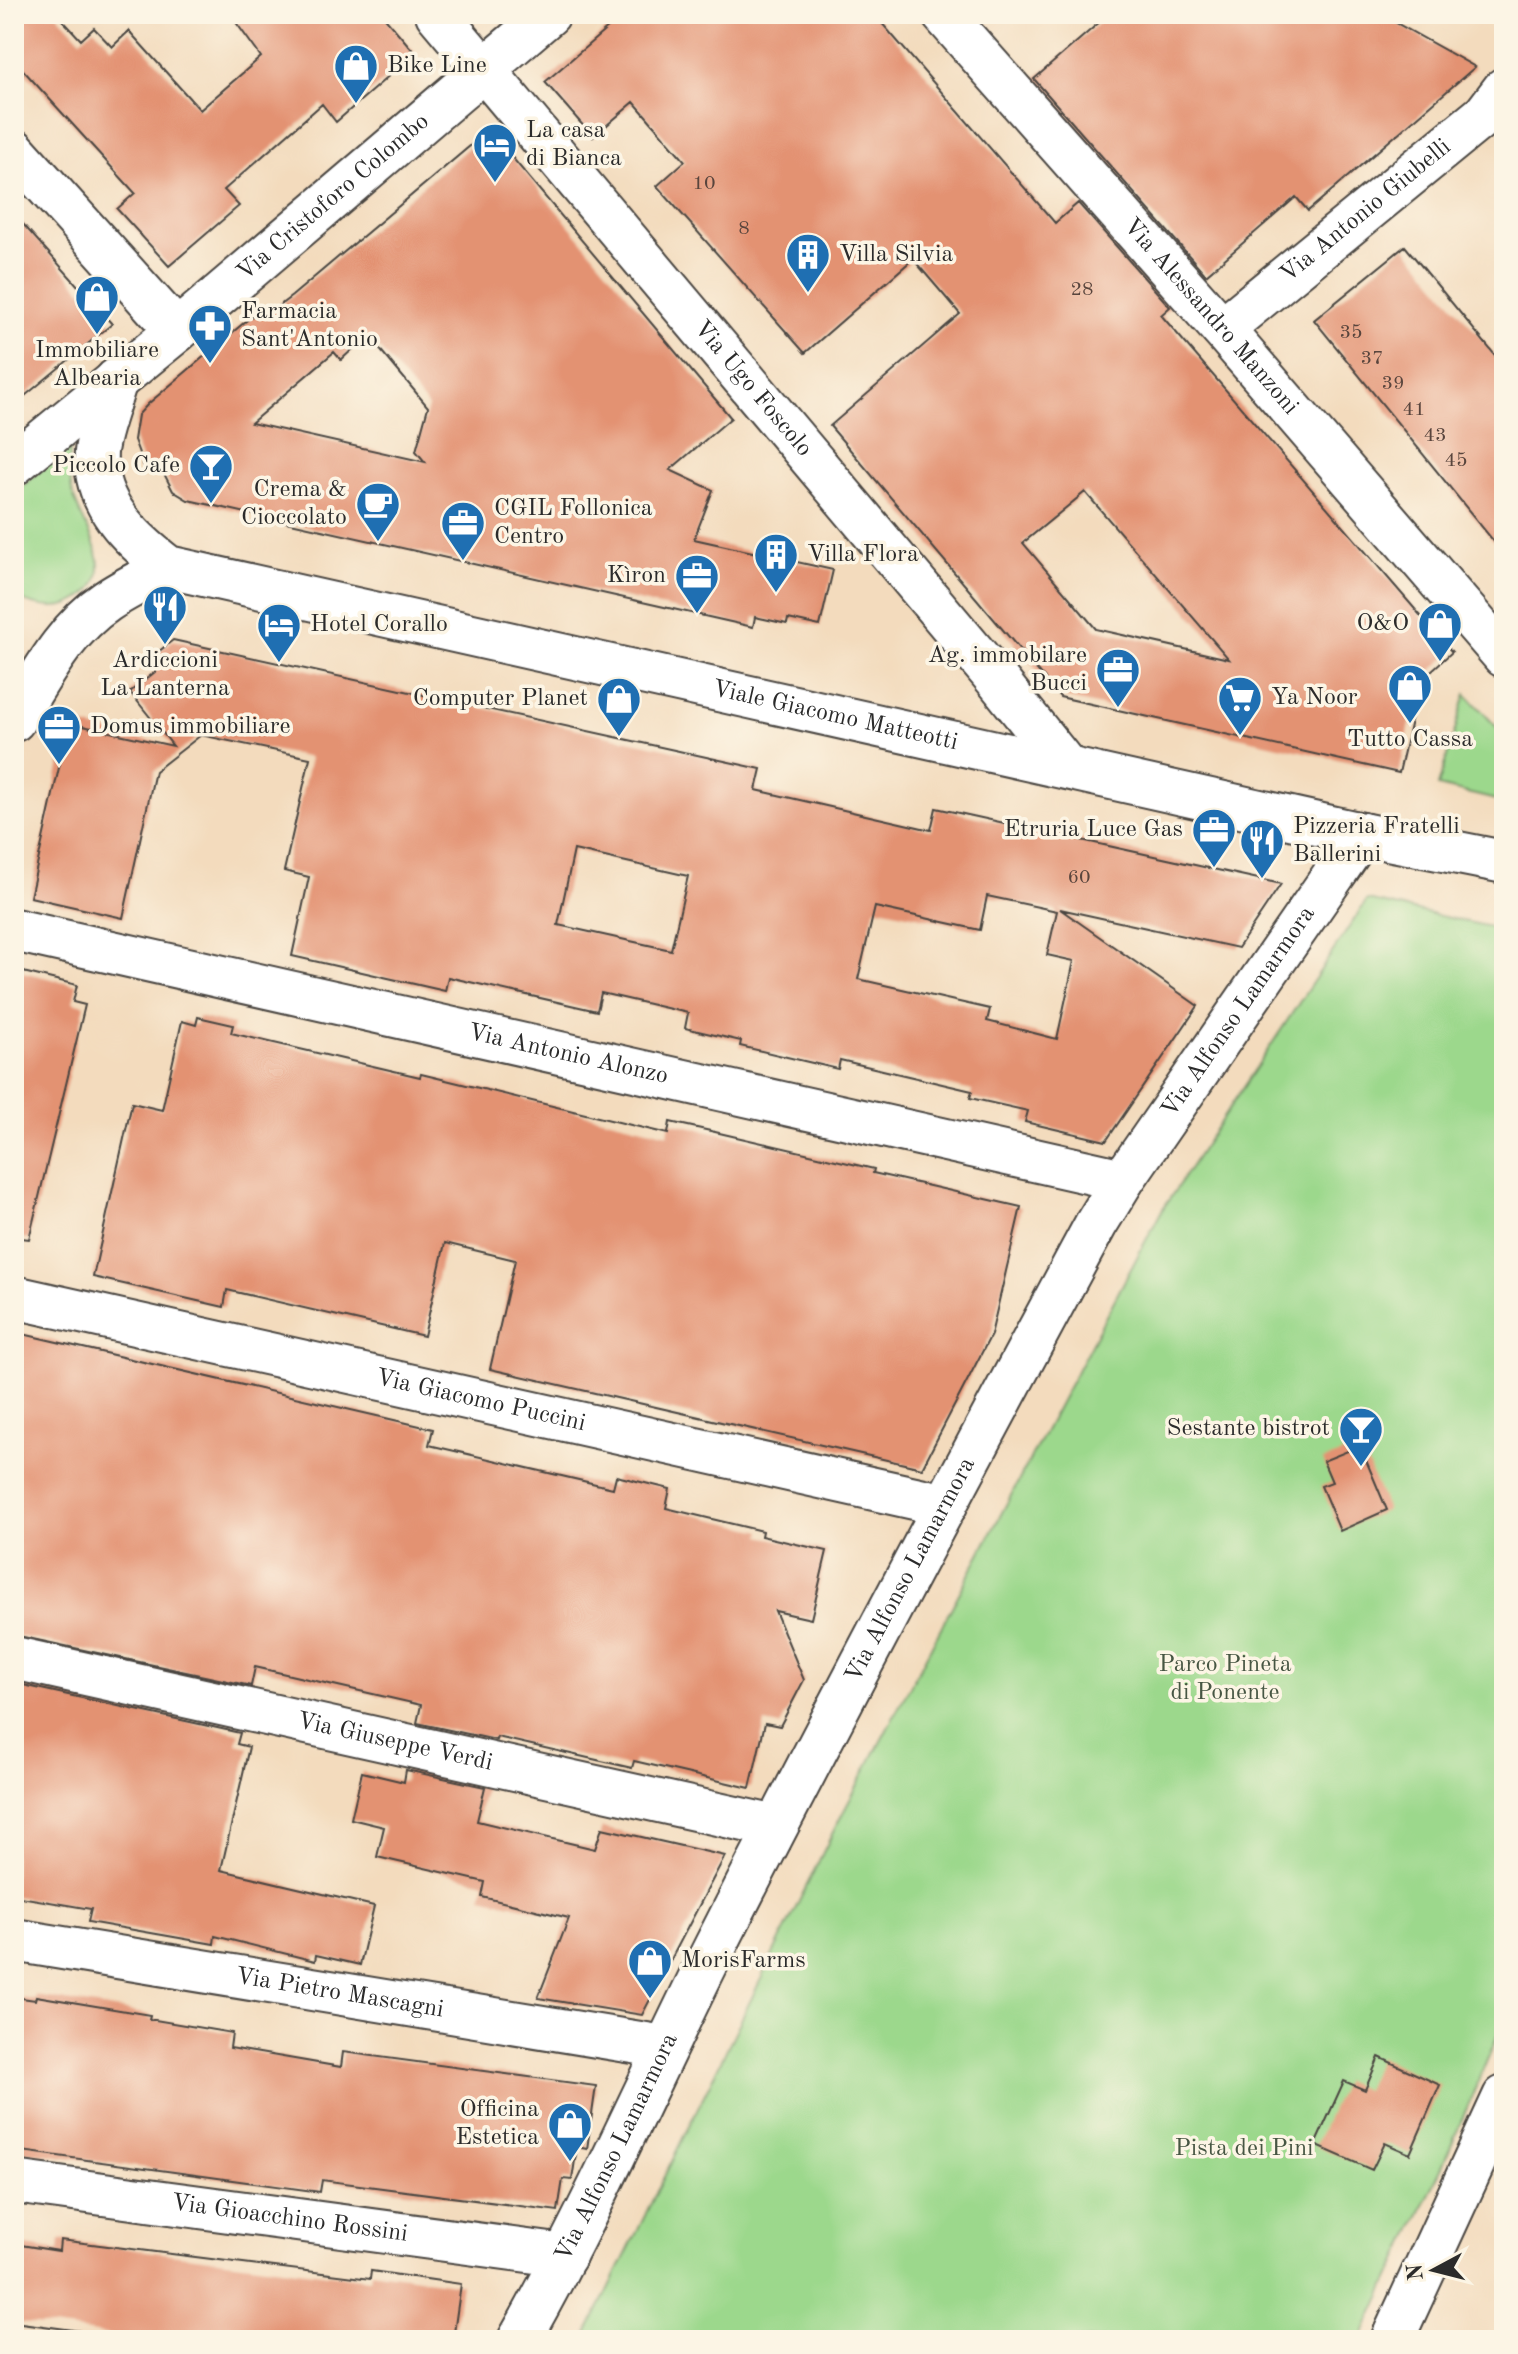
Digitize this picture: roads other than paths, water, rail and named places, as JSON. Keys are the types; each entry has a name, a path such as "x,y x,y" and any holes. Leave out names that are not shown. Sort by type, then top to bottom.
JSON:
{"street":[{"name":"Via Ugo Foscolo","path":"437,14 1066,766"},
{"name":"Via Cristoforo Colombo","path":"14,464 177,331 549,14"},
{"name":"Via Alessandro Manzoni","path":"943,14 1222,329 1504,656"},
{"name":"Via Antonio Giubelli","path":"1222,329 1485,114 1504,89"},
{"path":"14,150 177,331"},
{"path":"14,720 45,669 77,628 106,601 168,567 138,545 115,518 101,486 96,452 116,380"},
{"name":"Viale Giacomo Matteotti","path":"168,567 1362,834 1504,862"},
{"name":"Via Alfonso Lamarmora","path":"519,2340 565,2256 664,2047 776,1827 1123,1180 1362,834"},
{"name":"Via Antonio Alonzo","path":"14,930 1123,1180"},
{"name":"Via Giacomo Puccini","path":"14,1297 946,1505"},
{"name":"Via Giuseppe Verdi","path":"14,1658 776,1827"},
{"name":"Via Pietro Mascagni","path":"14,1940 664,2047"},
{"path":"1392,2340 1495,2142 1504,2097"},
{"name":"Via Gioacchino Rossini","path":"14,2182 565,2256"}],"place":[{"name":"Bike Line","path":"356,105"},
{"name":"La casa di Bianca","path":"495,184"},
{"name":"Villa Silvia","path":"808,294"},
{"name":"Immobiliare Albearia","path":"97,336"},
{"name":"Farmacia Sant'Antonio","path":"210,365"},
{"name":"Piccolo Cafe","path":"211,505"},
{"name":"Crema & Cioccolato","path":"378,543"},
{"name":"CGIL Follonica Centro","path":"463,562"},
{"name":"Villa Flora","path":"776,594"},
{"name":"Kìron","path":"697,615"},
{"name":"Ardiccioni La Lanterna","path":"165,646"},
{"name":"O&O","path":"1440,663"},
{"name":"Hotel Corallo","path":"279,664"},
{"name":"Ag. immobilare Bucci","path":"1118,709"},
{"name":"Tutto Cassa","path":"1410,725"},
{"name":"Ya Noor","path":"1240,737"},
{"name":"Computer Planet","path":"619,738"},
{"name":"Domus immobiliare","path":"59,766"},
{"name":"Etruria Luce Gas","path":"1214,869"},
{"name":"Pizzeria Fratelli Ballerini","path":"1262,880"},
{"name":"Sestante bistrot","path":"1361,1468"},
{"name":"MorisFarms","path":"650,2000"},
{"name":"Officina Estetica","path":"570,2163"}],"park label":[{"name":"Parco Pineta di Ponente","path":"1225,1679"},
{"name":"Pista dei Pini","path":"1244,2149"}]}
